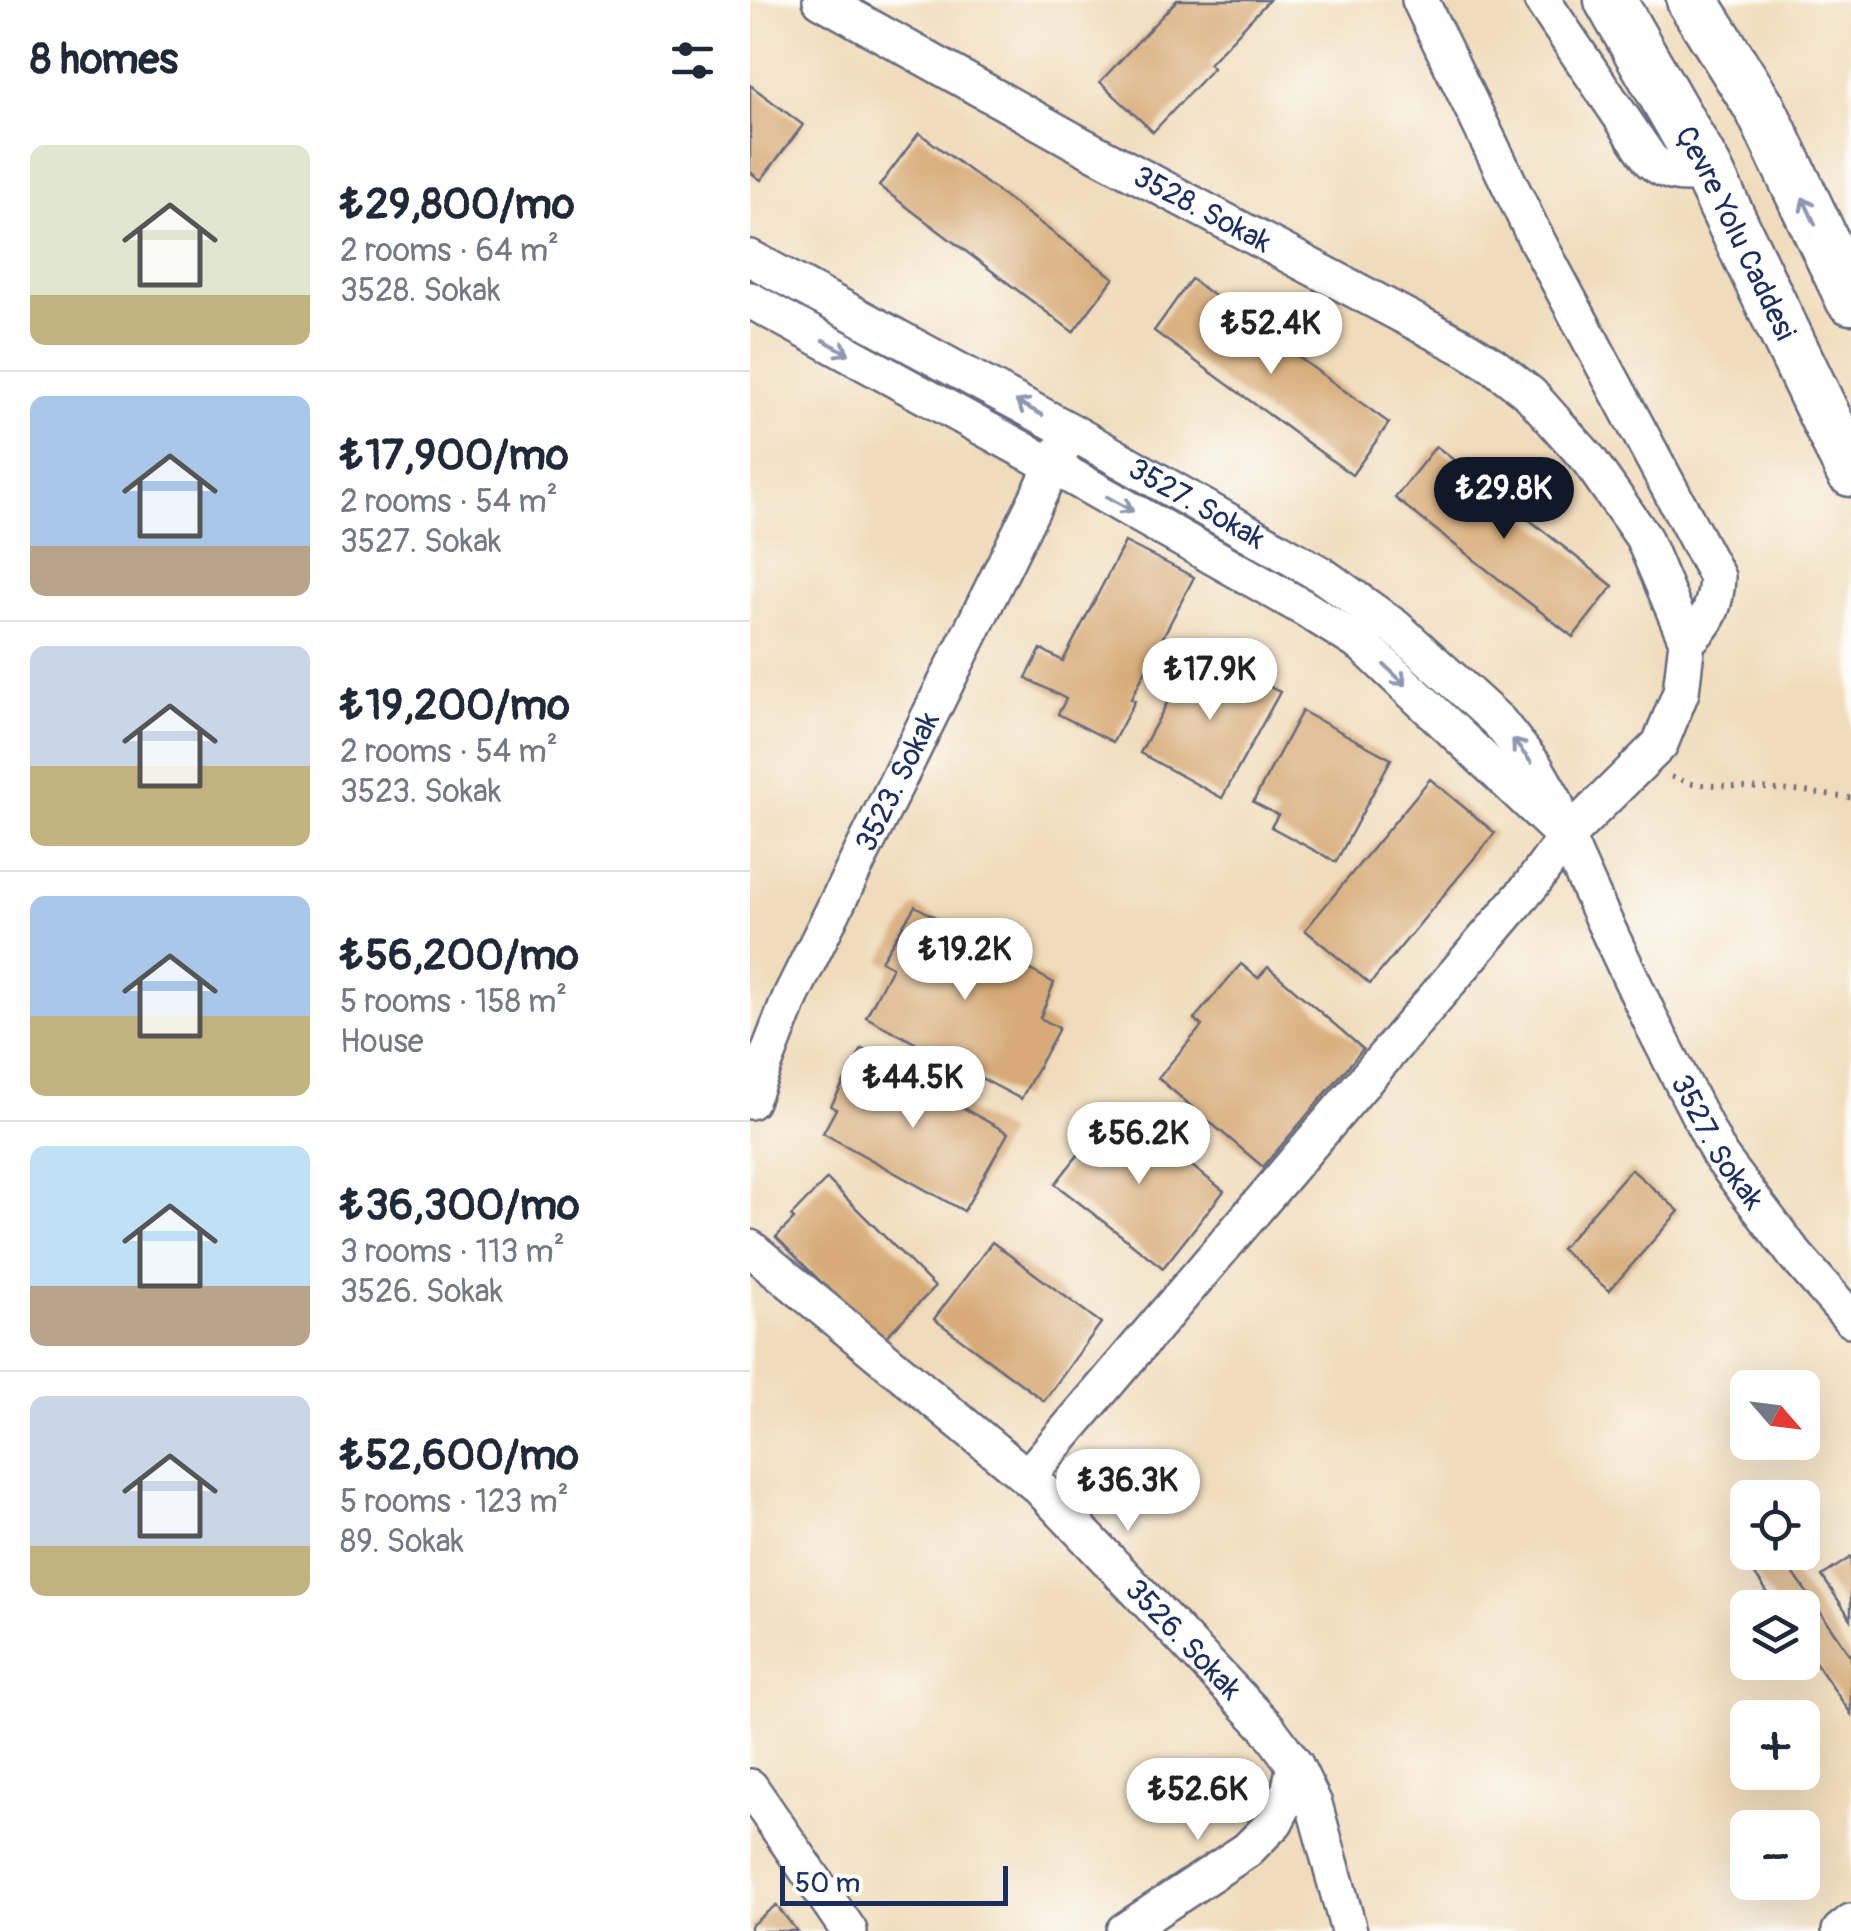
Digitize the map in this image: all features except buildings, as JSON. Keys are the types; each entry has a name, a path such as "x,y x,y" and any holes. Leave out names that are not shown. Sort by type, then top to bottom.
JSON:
{"highway":[{"path":"1584,0 1706,170"},
{"name":"Çevre Yolu Caddesi","path":"1610,0 1706,170 1851,472"},
{"path":"1692,0 1760,108"},
{"path":"1713,0 1851,299"}],"street":[{"name":"3528. Sokak","path":"821,0 1081,145 1494,366 1530,394 1588,460 1643,537 1688,641"},
{"path":"1027,1476 1519,900 1566,837 1660,744 1682,692 1688,641 1712,610 1716,577 1534,235 1420,0"},
{"path":"1542,0 1650,161 1674,174 1706,170"},
{"name":"3527. Sokak","path":"750,258 1072,432 1322,575 1395,627 1499,722 1535,767 1554,800 1566,837 1653,1025 1720,1156 1795,1255 1851,1319"},
{"name":"3527. Sokak","path":"750,300 1053,466 1363,645 1566,837"},
{"name":"3523. Sokak","path":"750,1101 791,996 1072,432"},
{"name":"3526. Sokak","path":"750,1248 1027,1476 1266,1727 1294,1766 1314,1804 1348,1931"},
{"path":"1124,1931 1247,1850 1275,1822 1288,1797 1294,1766"},
{"path":"750,1787 850,1931"},
{"path":"1840,1931 1851,1922"}],"path":[{"path":"1643,761 1666,776 1694,784 1851,798"}]}
